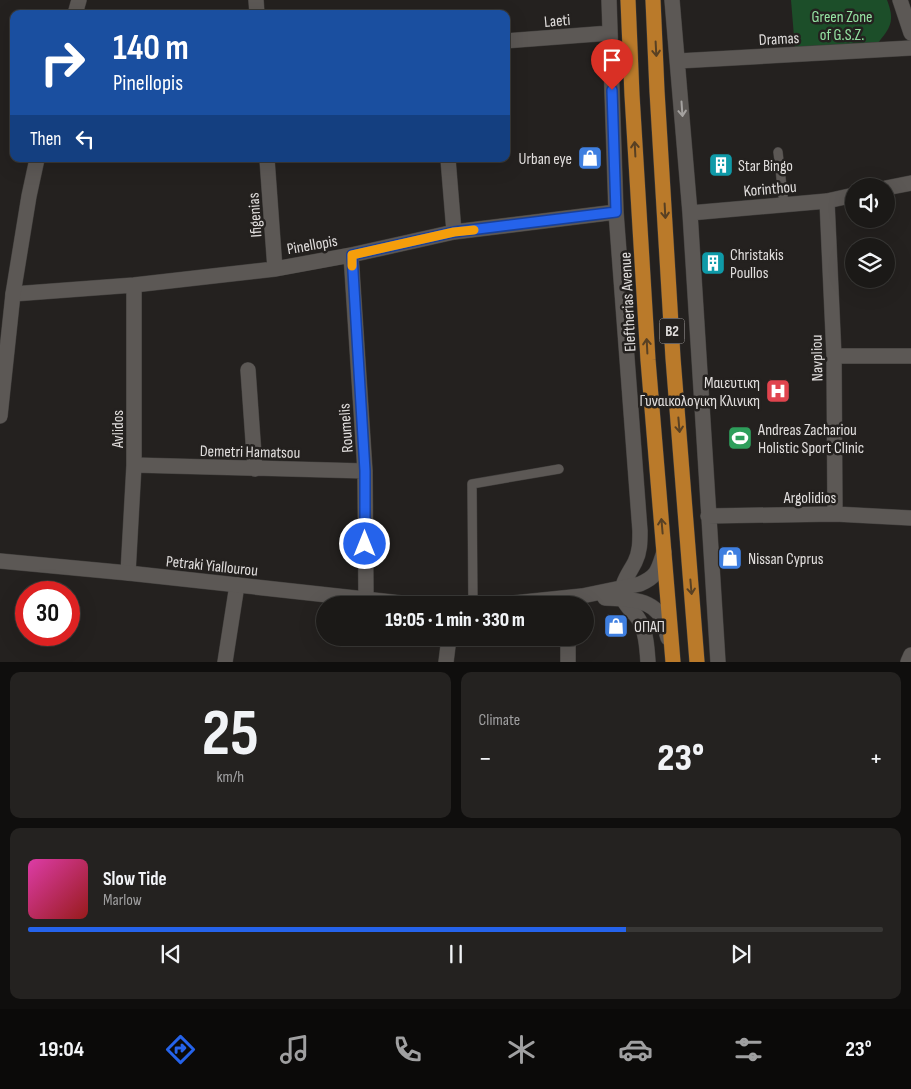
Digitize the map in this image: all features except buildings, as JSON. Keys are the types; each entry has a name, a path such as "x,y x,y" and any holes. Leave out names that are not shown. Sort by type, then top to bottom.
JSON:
{"highway":[{"name":"Eleftherias Avenue","path":"628,0 632,105 648,360 672,656"},
{"name":"B2","path":"654,0 673,358 697,662"}],"street":[{"path":"609,0 616,212 640,531 638,555 626,576 623,594 627,606 639,619 642,626 648,662"},
{"path":"672,0 690,213 718,662"},
{"path":"900,0 911,33"},
{"name":"Laeti","path":"510,41 610,33"},
{"name":"Dramas","path":"678,61 911,48"},
{"path":"0,416 13,294 36,162"},
{"name":"Ifigenias","path":"267,162 275,269"},
{"path":"448,162 454,232"},
{"path":"895,186 911,183"},
{"name":"Korinthou","path":"690,213 827,201 845,197"},
{"name":"Navpliou","path":"827,201 834,356 835,514"},
{"name":"Pinellopis","path":"13,294 134,285 275,269 352,255 454,232 616,212"},
{"name":"Roumelis","path":"352,255 365,471 366,596"},
{"name":"Avlidos","path":"128,573 134,466 134,285"},
{"path":"834,356 911,356"},
{"path":"248,370 255,469"},
{"name":"Demetri Hamatsou","path":"134,466 365,471"},
{"name":"Argolidios","path":"708,516 835,514 911,518"},
{"path":"594,597 623,594 653,576 658,571 664,551"},
{"name":"Petraki Yiallourou","path":"0,561 346,596"},
{"path":"225,662 237,585"},
{"path":"623,594 650,605 659,614 662,618 672,656"},
{"path":"446,662 448,646"},
{"path":"568,646 568,662"},
{"path":"908,662 911,655"}],"lane":[{"path":"778,152 784,204"},
{"path":"473,596 472,484 559,469"}],"green space":[{"name":"Green Zone of G.S.Z.","path":"791,0 887,0 891,13 890,24 886,33 877,44 795,49"}],"slow traffic":[{"path":"352,266 352,255 454,232 474,230"}],"place":[{"name":"Urban eye","path":"590,158"},
{"name":"Star Bingo","path":"721,165"},
{"name":"Christakis Poullos","path":"713,263"},
{"name":"Μαιευτικη Γυναικολογικη Κλινικη","path":"778,391"},
{"name":"Andreas Zachariou Holistic Sport Clinic","path":"740,438"},
{"name":"Nissan Cyprus","path":"730,558"},
{"name":"ΟΠΑΠ","path":"616,626"}],"route":[{"path":"365,544 365,471 352,255 454,232 616,212 612,90"}]}
